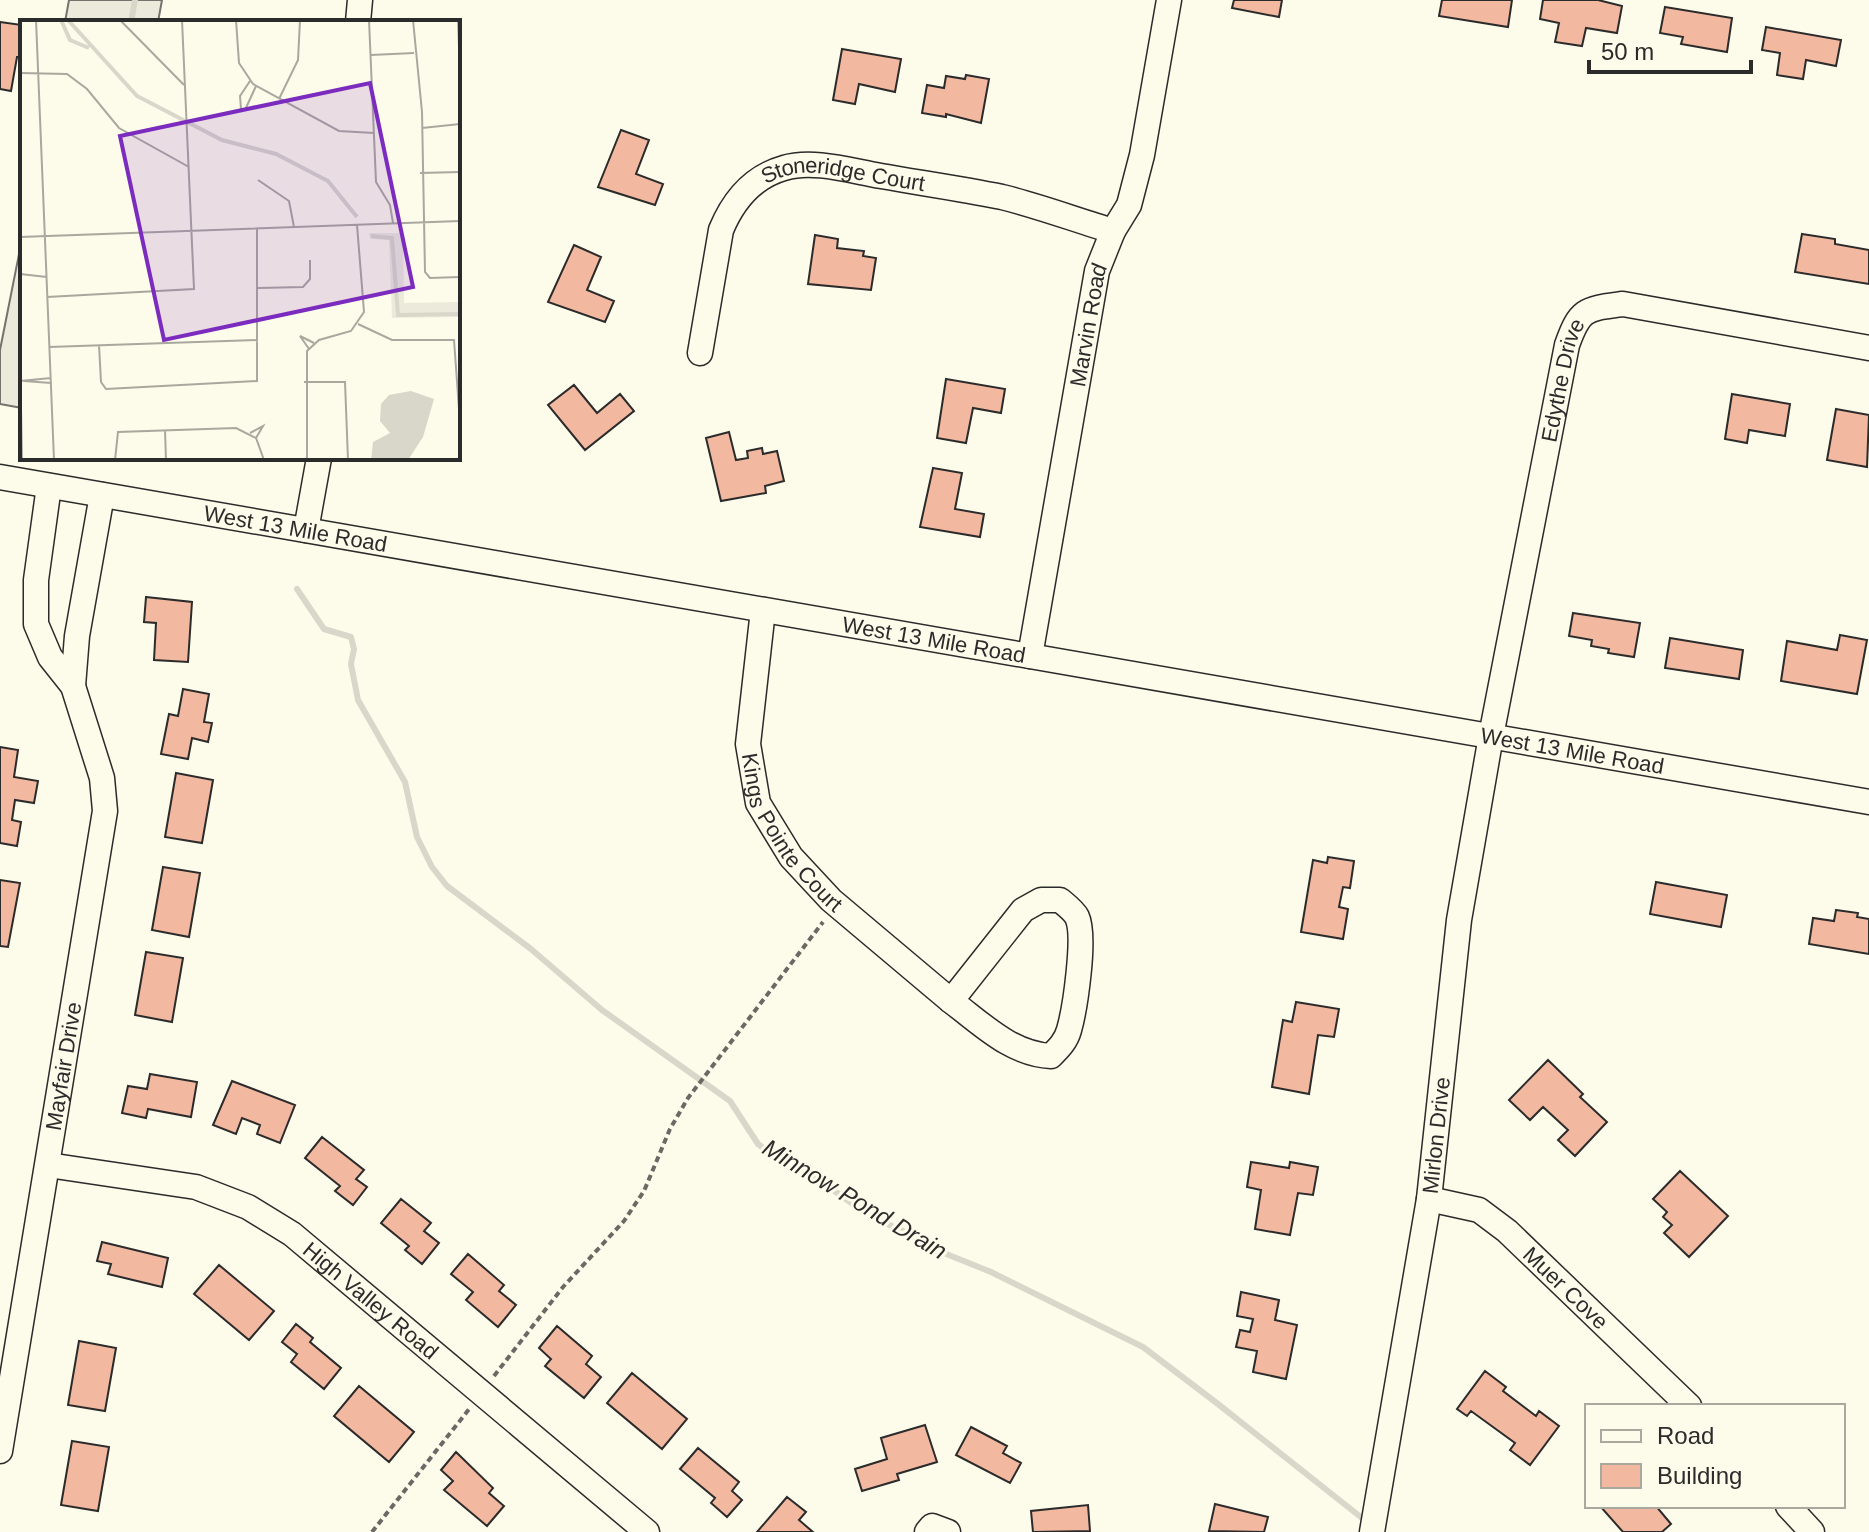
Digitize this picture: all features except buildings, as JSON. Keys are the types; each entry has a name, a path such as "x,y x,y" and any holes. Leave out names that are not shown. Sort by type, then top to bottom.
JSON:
{"street":[{"path":"358,20 360,0"},
{"name":"Marvin Road","path":"1030,656 1097,271 1113,231 1129,205 1142,155 1169,0"},
{"name":"Stoneridge Court","path":"700,353 717,250 728,212 746,189 764,176 785,167 798,165 850,171 1003,198 1113,231"},
{"name":"Edythe Drive","path":"1491,736 1567,345 1575,321 1591,309 1623,304 1869,348"},
{"path":"306,530 319,460"},
{"name":"West 13 Mile Road","path":"0,477 1869,802"},
{"name":"Mayfair Drive","path":"0,1451 105,811 102,778 73,686 50,657 36,624 36,580 49,486"},
{"name":"Mayfair Drive","path":"73,686 77,636 102,495"},
{"name":"Kings Pointe Court","path":"763,610 748,744 758,803 791,857 837,905 951,1001 1019,1050 1051,1056 1063,1044 1069,1030 1081,931 1077,915 1060,900 1041,900 1023,910 951,1001"},
{"name":"Mirlon Drive","path":"1372,1532 1429,1199 1459,920 1491,736"},
{"name":"High Valley Road","path":"48,1165 196,1187 248,1207 292,1234 647,1532"},
{"name":"Muer Cove","path":"1429,1199 1479,1210 1507,1231 1687,1404"},
{"path":"1790,1508 1812,1532"},
{"path":"927,1532 932,1526 948,1532"}],"path":[{"path":"372,1532 563,1287 624,1221 644,1191 670,1129 688,1098 837,905"}],"shaded area":[{"path":"69,0 162,0 158,20 65,20"},
{"path":"20,249 20,408 0,404 0,350"}],"waterway":[{"name":"Minnow Pond Drain","path":"131,20 135,0"},
{"name":"Minnow Pond Drain","path":"297,589 324,629 351,637 354,649 351,664 358,700 405,782 417,837 432,867 447,886 531,949 602,1010 730,1101 758,1144 779,1160 806,1171 870,1216 1143,1347 1367,1522"}]}
